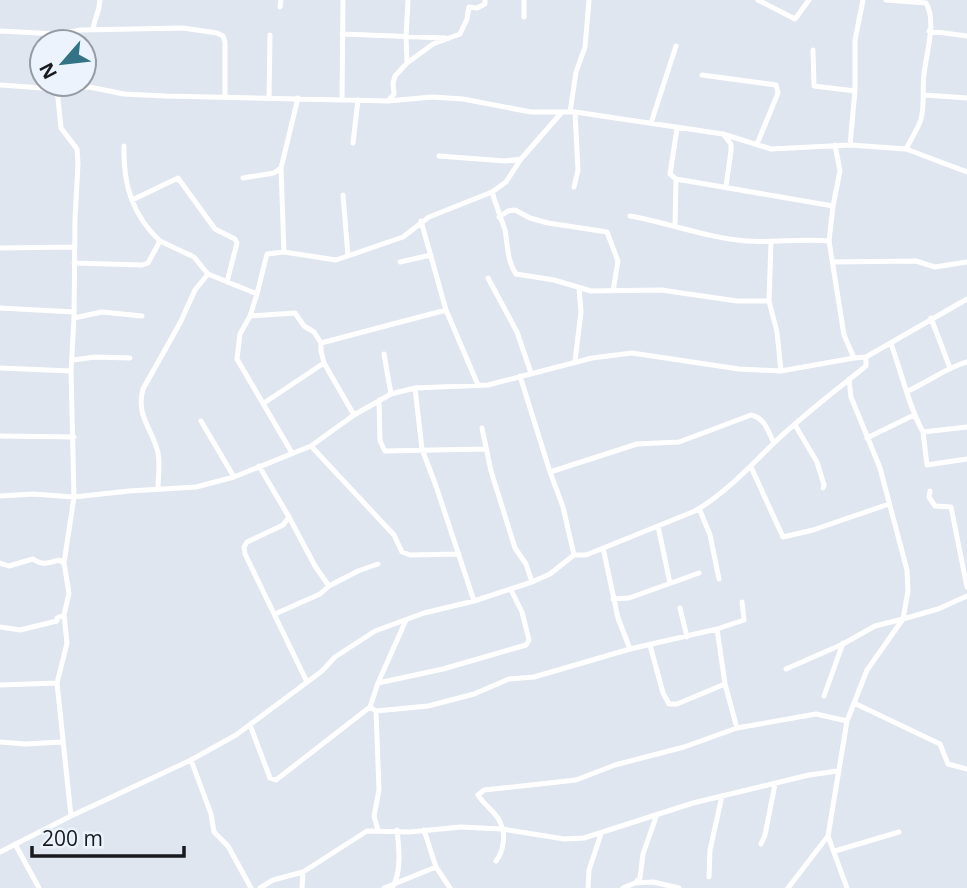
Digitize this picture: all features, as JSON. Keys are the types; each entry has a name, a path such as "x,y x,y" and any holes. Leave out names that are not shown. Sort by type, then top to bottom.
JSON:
{"street":[{"path":"93,28 99,15 100,0"},
{"path":"342,100 344,0"},
{"path":"407,63 408,0"},
{"path":"388,102 394,94 395,76 407,63 433,44 460,34 469,7 477,8 485,4 485,0"},
{"path":"524,0 524,17"},
{"path":"574,187 578,166 573,112 576,72 585,47 589,0"},
{"path":"758,0 795,19 809,0"},
{"path":"850,145 855,91 855,40 863,0"},
{"path":"886,0 926,3 930,11 921,120 906,149"},
{"path":"98,30 183,28 223,36 225,96"},
{"path":"0,31 28,32"},
{"path":"929,31 962,33 967,36"},
{"path":"342,34 453,38"},
{"path":"269,97 270,35"},
{"path":"651,123 676,46"},
{"path":"813,50 814,86 855,91"},
{"path":"702,75 776,85 778,93 757,144"},
{"path":"0,85 28,87"},
{"path":"98,89 124,94 388,102 432,97 463,99 531,112 573,112 723,134 771,149 835,145 906,149 967,172"},
{"path":"925,95 967,98"},
{"path":"58,98 61,128 77,149 71,371 74,497 64,564 69,593 64,615 67,643 57,683 71,816"},
{"path":"284,252 281,168 298,98"},
{"path":"353,143 358,100"},
{"path":"292,453 237,359 240,334 250,316 266,255 284,252 336,260 402,237 421,221 492,192 509,179 521,159 562,112"},
{"path":"677,129 670,174 676,179 833,206"},
{"path":"723,134 731,144 726,187"},
{"path":"835,145 840,171 829,241 836,298 844,335 854,358"},
{"path":"124,146 123,163 136,214 160,241 194,257 208,274 257,294"},
{"path":"439,156 505,161 521,159"},
{"path":"243,178 274,173 281,168"},
{"path":"132,200 178,178 215,229 235,239 237,243 227,282"},
{"path":"675,226 676,179"},
{"path":"492,192 505,231 506,249 516,274 554,280 591,292 660,290 737,301 769,301"},
{"path":"343,195 348,256"},
{"path":"499,217 514,210 548,223 607,232 618,261 614,291"},
{"path":"630,216 745,241 771,242 800,238 829,241"},
{"path":"421,221 446,310 478,386"},
{"path":"74,263 142,265 148,263 160,241"},
{"path":"771,242 769,301 777,332 781,371"},
{"path":"0,248 74,247"},
{"path":"400,262 431,256"},
{"path":"833,261 916,261 935,267 967,262"},
{"path":"158,489 157,448 141,413 140,399 195,290 208,274"},
{"path":"488,278 517,332 531,373"},
{"path":"575,361 580,312 579,288"},
{"path":"0,496 33,494 74,497 196,487 234,477 311,446 354,415 391,394 415,388 478,386 575,361 632,353 739,369 781,371 866,356 967,299"},
{"path":"0,308 74,315 102,312 142,316"},
{"path":"321,343 446,310"},
{"path":"250,316 295,313 321,343 324,363 354,415"},
{"path":"931,318 950,368"},
{"path":"891,344 914,415 923,432 927,465 967,459"},
{"path":"384,354 391,394"},
{"path":"0,852 191,760 236,735 365,636 405,620 533,582 550,574 574,555 586,555 699,508 741,478 774,443 866,366 866,356"},
{"path":"73,360 95,357 130,358"},
{"path":"908,391 940,376 950,368 967,362"},
{"path":"264,403 324,363"},
{"path":"0,368 71,371"},
{"path":"520,376 563,507 574,555"},
{"path":"788,888 828,836 847,721 867,670 903,620 908,591 907,569 880,468 851,397 849,379"},
{"path":"415,388 422,449 474,601"},
{"path":"379,400 382,448 388,452 486,449"},
{"path":"550,472 637,444 679,442 751,415 763,421 774,443"},
{"path":"867,438 914,415"},
{"path":"201,421 234,477"},
{"path":"795,425 817,462 823,488"},
{"path":"923,432 967,427"},
{"path":"482,428 516,548 533,582"},
{"path":"0,436 74,437"},
{"path":"311,446 394,535 402,552 410,555 459,554"},
{"path":"259,466 329,586"},
{"path":"751,467 783,537 813,530 888,504"},
{"path":"930,491 929,497 935,506 951,507 967,587"},
{"path":"699,508 710,534 719,579"},
{"path":"289,517 283,525 247,542 244,547 307,682"},
{"path":"658,526 670,583"},
{"path":"603,548 613,599 629,649"},
{"path":"0,563 9,566 33,559 45,564 60,560 64,564"},
{"path":"275,614 378,564"},
{"path":"613,599 629,598 699,573"},
{"path":"377,683 443,669 526,645 529,640 522,612 512,590"},
{"path":"786,669 875,626 903,620 967,596"},
{"path":"250,725 270,778 276,779 373,709 428,706 474,694 509,679 534,677 629,649 717,629 744,620 741,602"},
{"path":"680,608 687,636"},
{"path":"0,627 20,630 57,621 57,618 64,615"},
{"path":"378,830 374,817 379,790 379,765 373,709 377,683 405,620"},
{"path":"717,629 737,728"},
{"path":"824,696 843,643"},
{"path":"650,645 663,693 669,704 677,704 726,684"},
{"path":"0,685 57,683"},
{"path":"854,703 940,744 948,764 967,769"},
{"path":"496,861 502,853 502,829 498,818 481,800 479,792 500,787 576,780 615,765 684,747 737,728 816,714 847,721"},
{"path":"0,742 62,742"},
{"path":"191,760 211,814 214,832 228,846 251,888"},
{"path":"260,888 273,880 303,873 366,831 410,832 461,827 502,829 564,839 601,834 657,814 722,796 809,775 838,771"},
{"path":"761,844 775,784"},
{"path":"709,877 710,850 722,796"},
{"path":"635,883 640,878 643,854 657,814"},
{"path":"392,888 398,868 397,830"},
{"path":"424,830 436,867 450,888"},
{"path":"835,851 899,832"},
{"path":"588,888 589,870 601,834"},
{"path":"828,836 847,888"},
{"path":"15,844 39,888"},
{"path":"384,888 436,867"},
{"path":"302,888 303,873"},
{"path":"623,888 635,883 653,882 679,888"}]}
